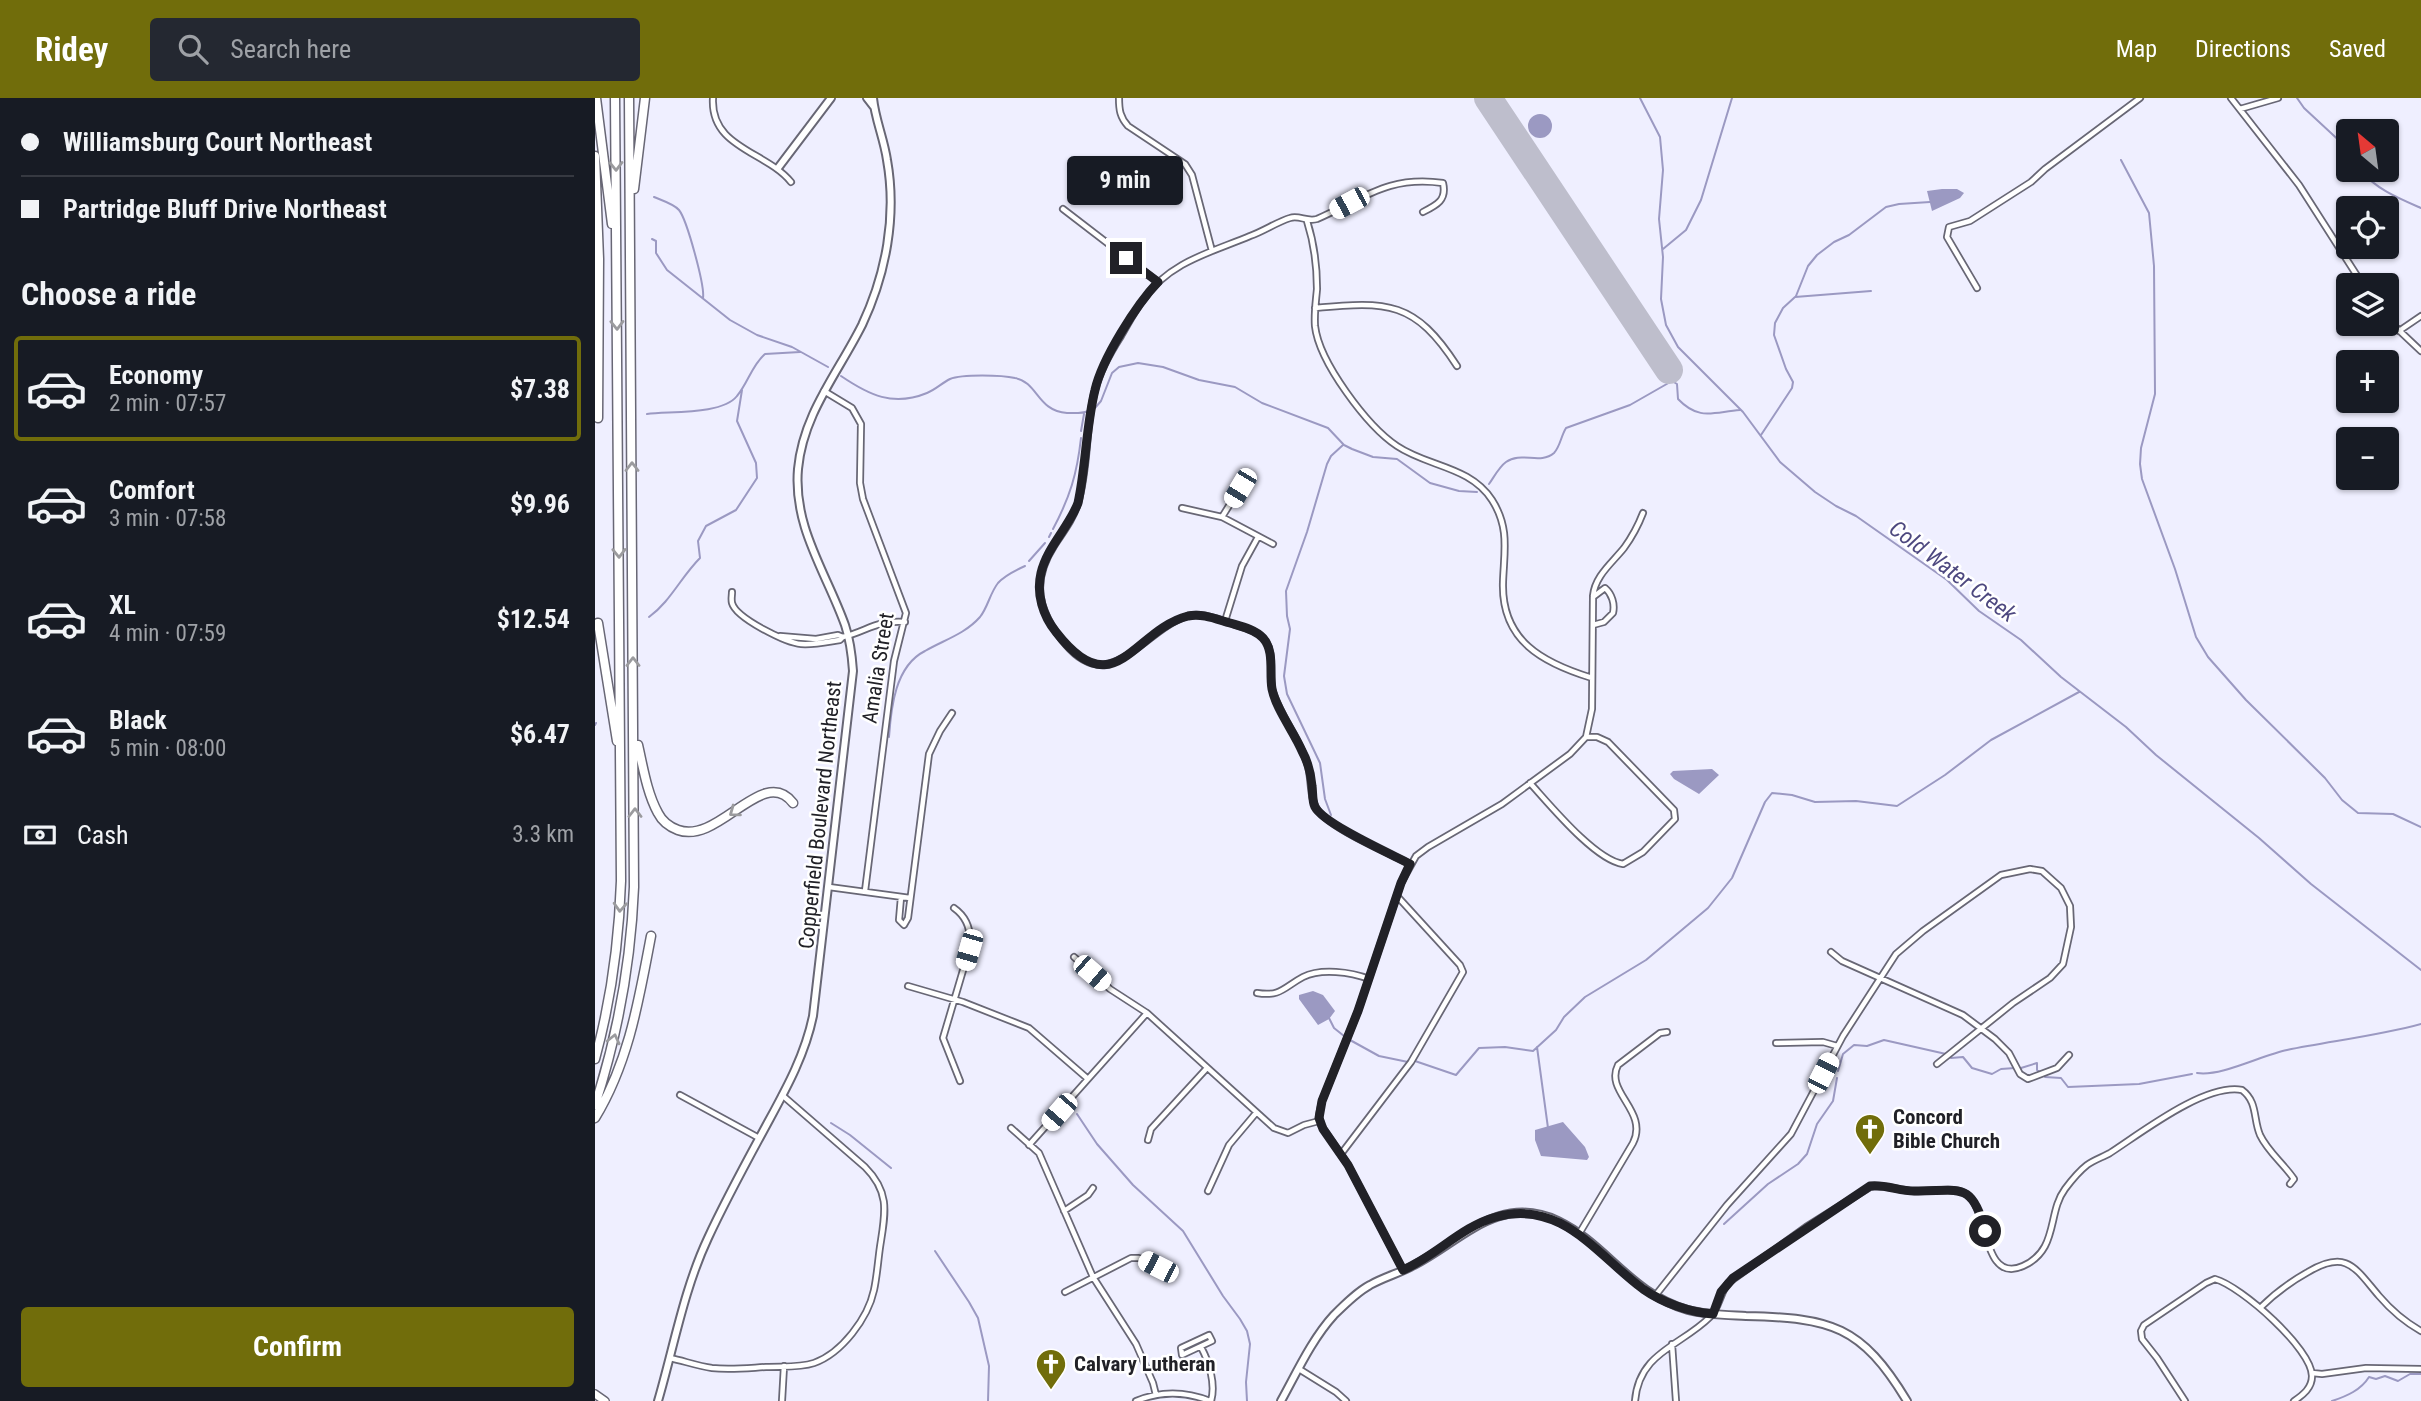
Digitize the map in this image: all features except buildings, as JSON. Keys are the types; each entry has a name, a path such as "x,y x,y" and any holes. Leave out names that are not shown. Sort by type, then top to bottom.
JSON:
{"highway":[{"path":"596,98 616,257"},
{"path":"595,1059 607,1009 618,933 622,857 615,98"},
{"path":"595,1105 615,1034 629,954 634,887 629,98"},
{"path":"630,220 645,98"},
{"path":"595,156 599,259 599,418"},
{"path":"599,623 621,765"},
{"path":"634,730 657,813 674,828 689,833 705,830 765,792 781,794 793,803"},
{"path":"595,1118 611,1091 623,1060 651,936"}],"main road":[{"path":"778,168 831,98"},
{"name":"Copperfield Boulevard Northeast","path":"867,98 874,107"},
{"name":"Copperfield Boulevard Northeast","path":"659,1401 698,1261 722,1208 800,1059 813,1016 853,685 845,636 806,535 798,500 800,450 812,412 861,326 883,267 889,233 890,177 873,98"},
{"path":"1281,1401 1327,1323 1349,1300 1368,1286 1429,1257 1473,1227 1498,1216 1516,1213 1542,1215 1558,1221 1655,1296 1683,1308 1713,1314 1797,1318 1837,1327 1873,1353 1907,1401"},
{"path":"595,1394 605,1401"}],"street":[{"path":"713,98 712,106 717,123 727,138 778,168 791,182"},
{"path":"1119,98 1119,110 1128,126 1185,164 1192,175 1212,251"},
{"path":"1977,288 1947,237 1949,228 1969,221 2031,183 2045,169 2140,98"},
{"path":"2231,98 2313,204 2356,273"},
{"path":"2240,109 2278,98"},
{"path":"1410,864 1327,819 1315,807 1306,760 1272,688 1267,643 1258,633 1225,621 1197,615 1185,617 1165,627 1120,660 1103,665 1074,653 1049,623 1041,603 1040,585 1042,570 1049,554 1078,503 1093,399 1099,377 1144,298 1158,282 1178,266 1290,218 1307,221 1328,214 1388,185 1443,183 1444,194 1441,202 1423,212"},
{"path":"1063,209 1158,282"},
{"path":"1307,221 1316,259 1316,334 1324,354 1372,425 1409,454 1463,474 1483,489 1492,500 1506,533 1503,595 1517,633 1534,653 1545,660 1592,678"},
{"path":"1315,308 1380,304 1401,310 1423,324 1440,341 1457,366"},
{"path":"2421,316 2399,331 2421,351"},
{"name":"Amalia Street","path":"824,391 852,408 861,424 860,483 863,499 906,613 894,661 865,891"},
{"path":"1222,517 1240,488"},
{"path":"1182,508 1222,517 1273,544"},
{"path":"1403,1270 1341,1154 1319,1121 1322,1101 1410,864 1428,847 1493,810 1570,754 1586,737 1591,719 1595,583 1626,546 1643,513"},
{"path":"1225,621 1242,566 1258,537"},
{"path":"1593,597 1605,587 1611,593 1614,608 1611,617 1593,625"},
{"path":"732,592 732,604 739,614 777,636 800,644 839,640 876,624 905,622"},
{"path":"901,897 899,917 902,925 908,922 929,754 952,713"},
{"path":"1530,783 1574,830 1609,860 1623,864 1643,852 1675,819 1674,810 1608,742 1597,737 1586,737"},
{"path":"1655,1296 1727,1205 1791,1134 1837,1046 1879,978 1900,950 1997,877 2021,870 2042,871 2061,888 2070,906 2071,928 2066,957 2050,978 1937,1064"},
{"path":"828,887 910,898"},
{"path":"1341,1154 1416,1055 1463,972 1460,965 1397,896"},
{"path":"954,908 963,917 971,938 943,1038 960,1081"},
{"path":"1831,952 1842,961 1963,1015 2009,1053 2020,1074 2028,1079 2057,1068 2069,1055"},
{"path":"1074,957 1110,989 1147,1013 1274,1128 1288,1133 1319,1121"},
{"path":"1257,993 1279,993 1304,976 1322,972 1356,974 1369,979"},
{"path":"908,986 955,999 1029,1028 1088,1079"},
{"path":"1029,1145 1147,1013"},
{"path":"1578,1234 1633,1143 1638,1130 1636,1118 1619,1088 1615,1071 1618,1065 1660,1033 1667,1032"},
{"path":"1776,1043 1823,1042 1837,1046"},
{"path":"1148,1140 1151,1129 1207,1068"},
{"path":"1635,1401 1637,1385 1644,1370 1672,1344 1713,1314 1721,1292 1733,1278 1806,1227 1873,1186 1913,1191 1964,1192 1978,1207 1989,1250 1995,1260 2008,1268 2023,1266 2041,1251 2052,1231 2059,1197 2084,1167 2187,1105 2222,1090 2239,1089 2249,1095 2255,1108 2259,1132 2266,1145 2294,1179 2291,1184"},
{"path":"680,1095 759,1138"},
{"path":"670,1358 713,1368 806,1365 824,1358 839,1347 862,1318 874,1291 885,1204 882,1189 875,1177 782,1095"},
{"path":"1207,1191 1229,1144 1256,1113"},
{"path":"1011,1128 1041,1157 1093,1277 1136,1344 1156,1395"},
{"path":"1064,1211 1088,1195 1093,1188"},
{"path":"1065,1292 1131,1258 1139,1258 1158,1267"},
{"path":"2260,1308 2281,1288 2321,1264 2341,1261 2354,1268 2391,1310 2421,1331"},
{"path":"2185,1401 2142,1339 2142,1328 2213,1279 2230,1285 2260,1308 2289,1337 2312,1373 2308,1389 2294,1401"},
{"path":"1209,1335 1212,1340 1201,1347 1182,1355 1181,1352 1181,1348 1209,1335"},
{"path":"1672,1344 1676,1401"},
{"path":"1136,1401 1156,1395 1178,1393 1210,1401 1213,1387 1208,1360 1201,1347"},
{"path":"782,1401 784,1366"},
{"path":"2312,1373 2366,1368 2421,1368"},
{"path":"1299,1369 1346,1401"}],"water":[{"path":"1540,114 1549,117 1552,126 1549,135 1540,138 1531,135 1528,126 1531,117"},
{"path":"1957,189 1964,193 1960,198 1932,211 1927,191"},
{"path":"1712,769 1719,775 1699,794 1670,774 1673,771"},
{"path":"1313,991 1323,995 1335,1011 1329,1019 1318,1025 1299,999 1299,995"},
{"path":"1563,1122 1585,1147 1589,1157 1587,1160 1541,1156 1535,1140 1535,1130"}],"waterway":[{"name":"Cold Water Creek","path":"1640,98 1660,137 1663,170 1659,219 1663,257 1661,299 1666,325 1678,347 1743,412 1780,462 1815,492 1856,516 1947,580 1979,611 2021,640 2061,677 2126,727 2311,884 2421,970"},
{"path":"1663,249 1686,230 1701,200 1732,98"},
{"path":"2297,98 2336,138"},
{"path":"2121,160 2149,213 2154,266 2155,394 2141,448 2142,479 2175,569 2196,637 2208,657 2246,700 2325,778 2342,800 2358,813 2393,814 2421,827"},
{"path":"2372,182 2421,208"},
{"path":"654,197 674,206 682,216 691,239 703,298"},
{"path":"1796,296 1808,266 1834,242 1849,235 1886,207 1930,202"},
{"path":"652,239 656,241 656,253 667,270 730,320 757,335 792,347 828,367"},
{"path":"1761,435 1792,388 1793,382 1774,335 1775,323 1783,308 1795,297 1871,291"},
{"path":"647,414 695,411 730,402 737,396 765,354 800,352"},
{"path":"1095,408 1101,401 1112,373 1119,367 1138,363 1163,367 1199,380 1235,387 1262,403 1328,428 1344,445 1352,449 1373,457 1397,459 1430,483 1459,491 1477,492"},
{"path":"841,376 861,389 892,399 927,393 956,377 1009,377 1029,385 1043,402 1057,411 1088,411"},
{"path":"1489,484 1501,467 1512,459 1543,458 1554,453 1566,428 1630,405 1672,381 1677,384 1678,399 1700,413 1740,410"},
{"path":"649,617 700,558 698,541 706,526 736,510 757,478 756,463 737,421 742,390"},
{"path":"1081,431 1084,414"},
{"path":"1053,529 1072,485 1081,438"},
{"path":"1331,815 1325,799 1320,763 1287,694 1284,676 1290,629 1286,591 1327,464 1343,445"},
{"path":"1049,537 1051,533"},
{"path":"1029,561 1045,543"},
{"path":"889,737 893,701 907,667 925,651 974,623 983,613 998,583 1025,566"},
{"path":"1415,1061 1456,1075 1479,1048 1505,1047 1533,1051 1585,997 1646,960 1708,908 1732,878 1765,802 1772,793 1792,795 1815,802 1856,801 1897,806 1945,775 1991,740 2079,692"},
{"path":"1329,1018 1334,1028 1344,1036"},
{"path":"2197,1073 2218,1072 2287,1050 2421,1024"},
{"path":"1350,1040 1379,1056 1408,1062"},
{"path":"1838,1071 1843,1054 1854,1045 1867,1046 1884,1040 1946,1054"},
{"path":"1537,1047 1548,1128"},
{"path":"1951,1058 1963,1057 1972,1068 1992,1074 2001,1069 2015,1068"},
{"path":"2021,1068 2037,1063 2037,1070 2040,1072"},
{"path":"2045,1077 2061,1078 2068,1087 2139,1084 2192,1074"},
{"path":"1724,1224 1768,1184 1798,1164 1807,1154 1817,1124 1833,1101 1837,1078"},
{"path":"1077,1114 1097,1144 1133,1185 1183,1231 1240,1319 1250,1344 1247,1401"},
{"path":"831,1123 891,1168"},
{"path":"935,1251 978,1318 989,1366 988,1401"},
{"path":"2332,1401 2353,1392 2369,1377 2376,1379 2385,1376 2398,1381 2410,1374 2421,1374"}],"runway":[{"path":"1488,98 1669,370"}],"place":[{"name":"Concord Bible Church","path":"1870,1156"},
{"name":"Calvary Lutheran","path":"1051,1391"}],"route":[{"path":"1126,258 1158,282 1144,298 1104,364 1095,388 1078,503 1042,570 1040,585 1044,614 1074,653 1103,665 1120,660 1165,627 1189,616 1207,616 1258,633 1267,643 1270,653 1274,696 1309,768 1315,807 1327,819 1410,864 1401,883 1358,1011 1322,1101 1319,1118 1323,1129 1348,1165 1403,1270 1429,1257 1486,1220 1529,1213 1546,1216 1566,1226 1655,1296 1690,1311 1713,1314 1721,1292 1733,1278 1870,1186 1913,1191 1964,1192 1978,1207 1985,1231"}]}
